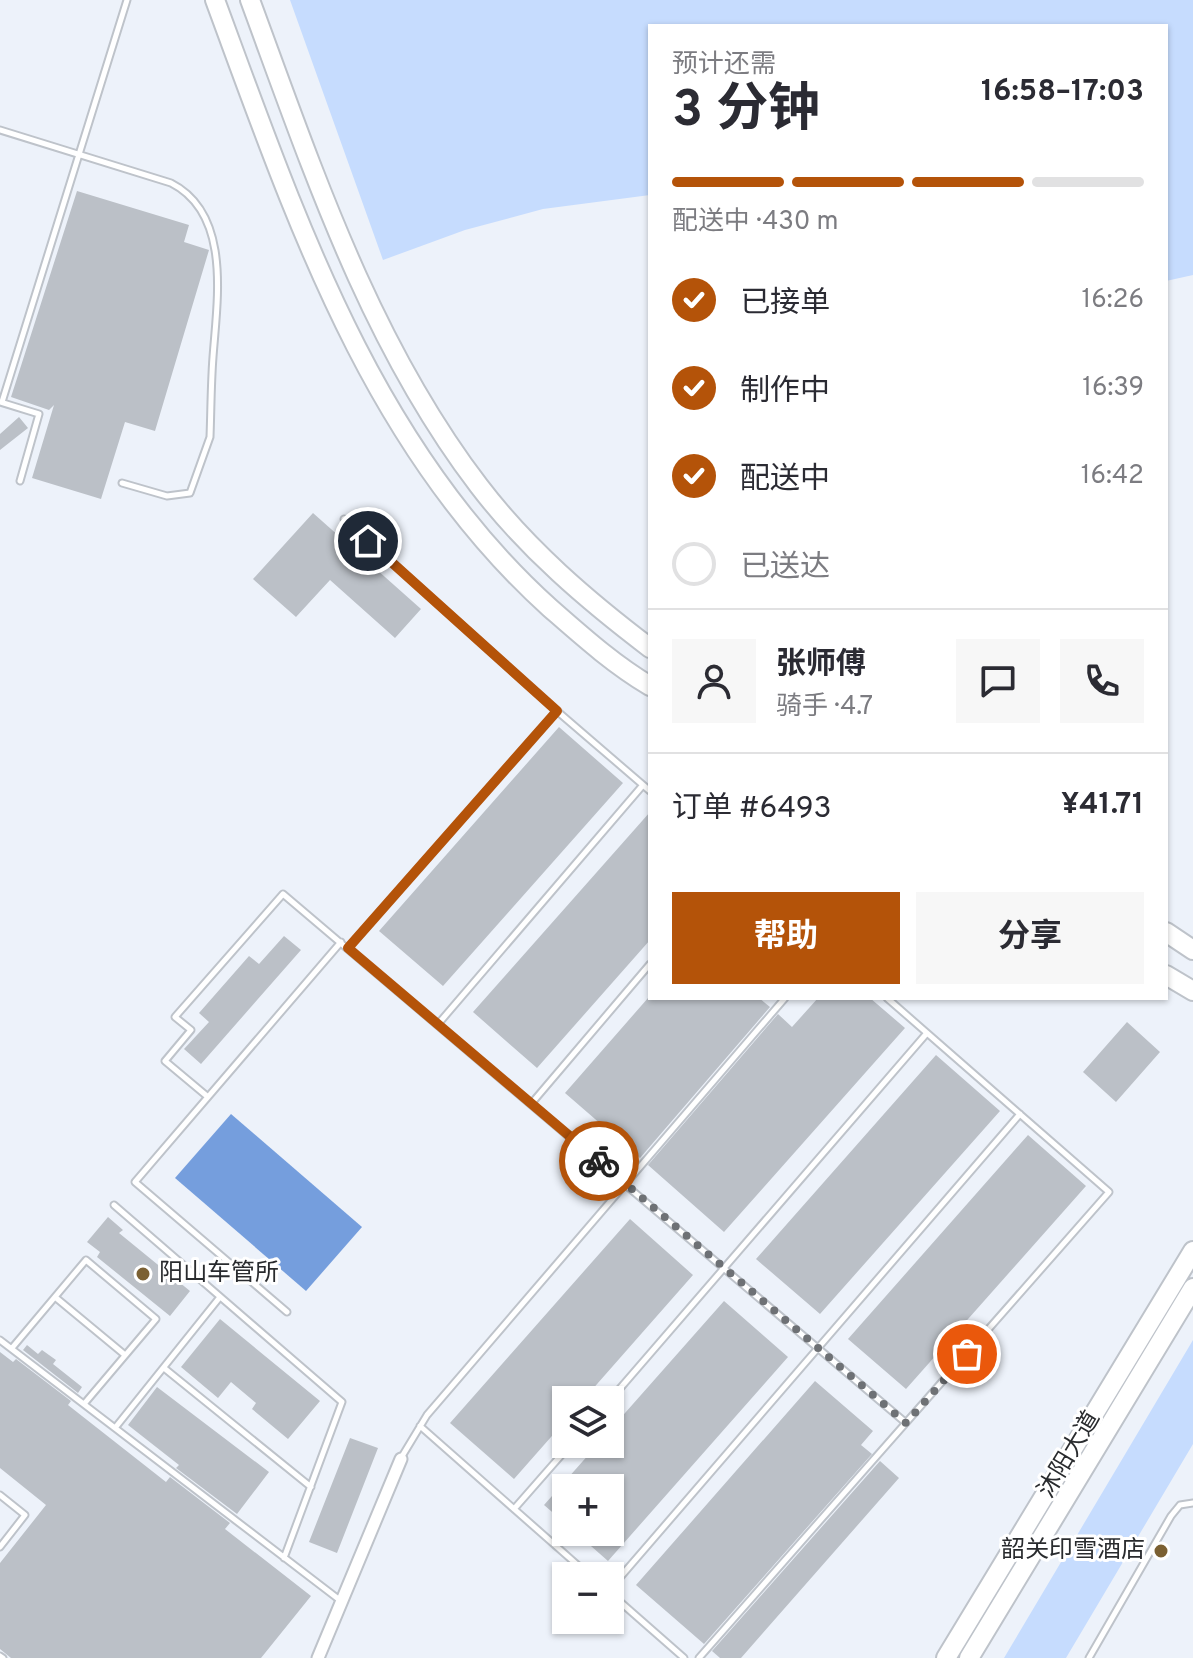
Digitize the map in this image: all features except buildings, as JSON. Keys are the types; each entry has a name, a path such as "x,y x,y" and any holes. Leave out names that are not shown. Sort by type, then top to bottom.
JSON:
{"main road":[{"path":"215,0 297,220 355,349 399,427 456,510 520,581 592,646 648,685"},
{"path":"250,0 349,259 386,337 427,410 478,485 508,522 598,607 648,646"},
{"path":"1168,933 1193,950"},
{"path":"1168,976 1193,991"},
{"name":"沐阳大道","path":"946,1658 1193,1251"},
{"name":"沐阳大道","path":"969,1658 1193,1288"}],"street":[{"path":"318,1658 401,1459"}],"lane":[{"path":"20,481 39,414 1,402 127,0"},
{"path":"0,130 171,183 185,190 210,233 217,262 210,437 205,458 190,493 167,496 122,483"},
{"path":"344,519 648,789"},
{"path":"348,948 557,711"},
{"path":"439,1023 643,785"},
{"path":"208,1097 165,1061 191,1030 175,1017 283,894 439,1023 906,1423"},
{"path":"287,1312 135,1182 341,942"},
{"path":"531,1104 648,966"},
{"path":"401,1459 420,1426 783,1000"},
{"path":"699,1658 1109,1192 889,1000"},
{"path":"622,1386 726,1270 927,1033"},
{"path":"624,1574 1020,1114"},
{"path":"114,1205 342,1402 284,1558"},
{"path":"11,1349 86,1260 156,1319 84,1404"},
{"path":"55,1297 125,1355"},
{"path":"115,1428 220,1297"},
{"path":"0,1340 341,1601"},
{"path":"164,1368 311,1487"},
{"path":"420,1426 574,1562"},
{"path":"514,1509 559,1458"},
{"path":"0,1495 25,1515 0,1547"},
{"path":"1089,1658 1171,1516 1180,1505 1193,1503"},
{"path":"624,1604 684,1658"}],"shaded area":[{"path":"290,0 1193,0 1193,275 1168,281 1168,24 648,24 648,195 543,209 465,230 383,260"},
{"path":"1193,1340 1193,1444 1066,1658 1004,1658"}],"water":[{"path":"231,1114 362,1227 306,1291 175,1178"}],"way so far":[{"path":"599,1161 906,1423 967,1354"}],"place":[{"name":"阳山车管所","path":"143,1274"},
{"name":"韶关印雪酒店","path":"1161,1551"}],"route":[{"path":"368,541 557,711 348,948 599,1161"}]}
